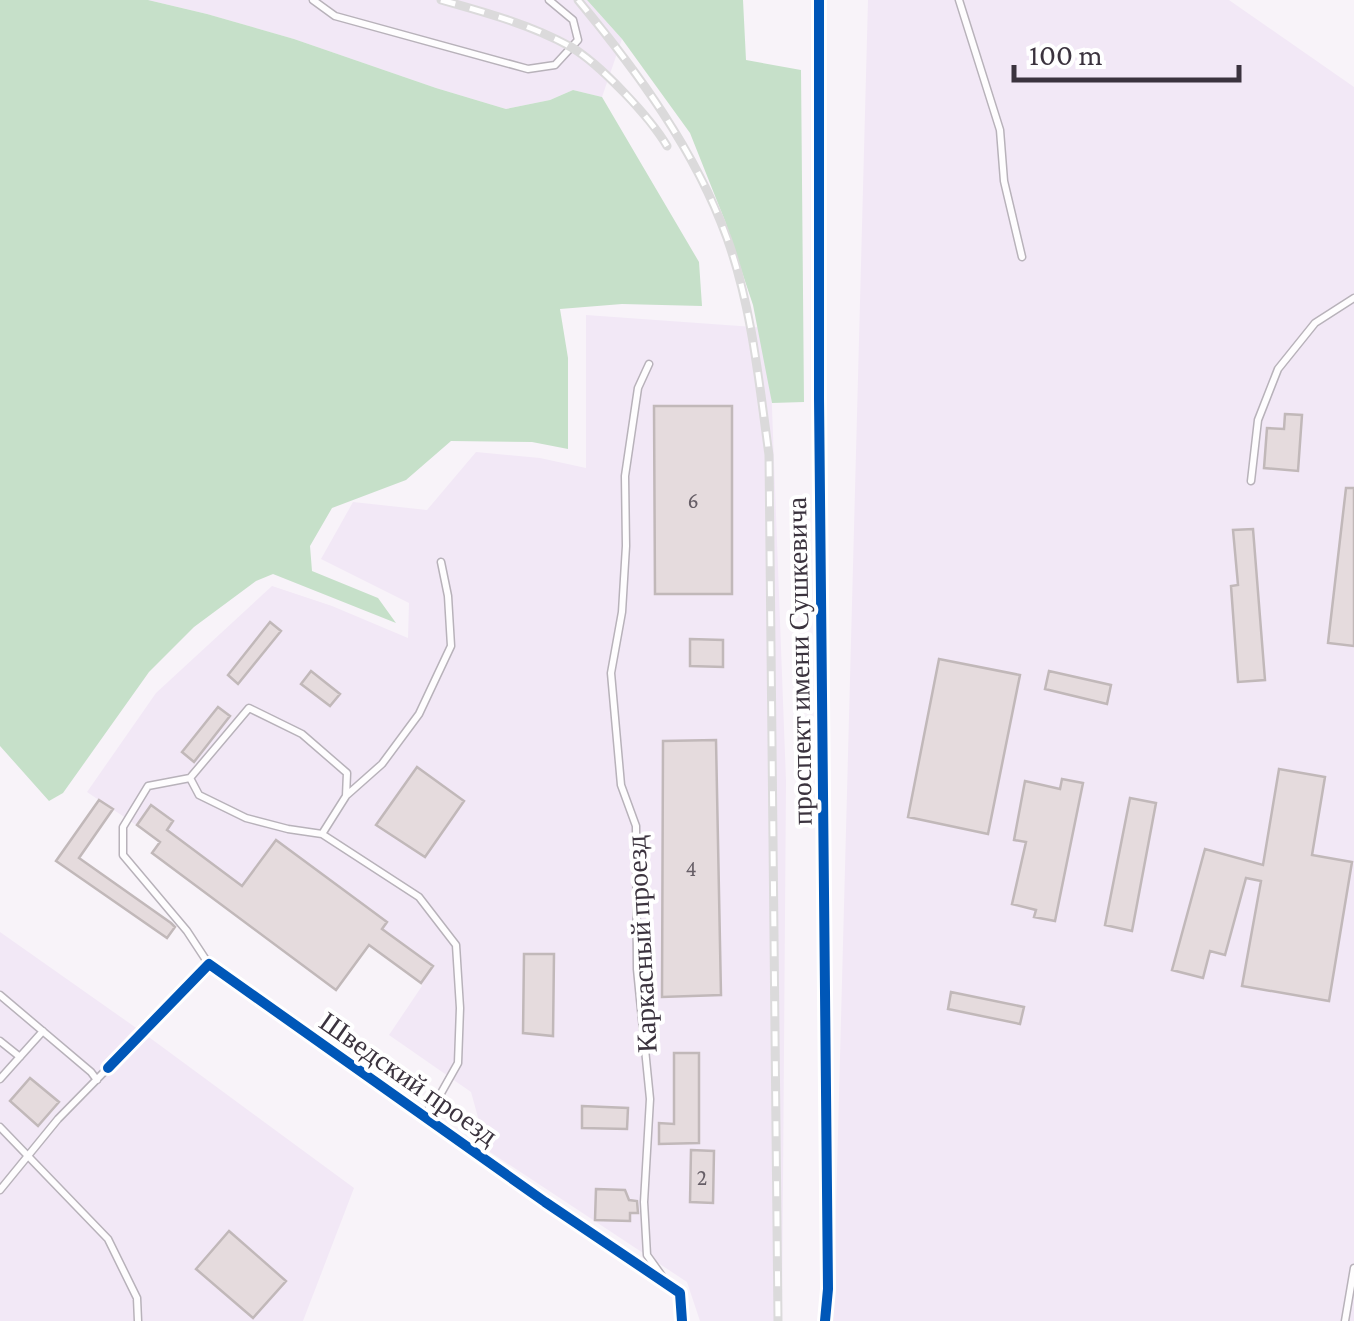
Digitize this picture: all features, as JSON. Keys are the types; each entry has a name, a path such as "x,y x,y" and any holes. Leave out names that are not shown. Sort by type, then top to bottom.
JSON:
{"street":[{"name":"проспект имени Сушкевича","path":"819,0 828,1289 825,1321"},
{"name":"Шведский проезд","path":"209,964 668,1285"},
{"path":"108,1068 209,964"},
{"path":"668,1285 680,1292 682,1321"}],"lane":[{"path":"313,0 335,16 528,69 555,65 578,40 573,20 548,0"},
{"path":"959,0 1000,130 1004,181 1022,257"},
{"path":"1251,481 1258,420 1278,369 1315,322 1354,298"},
{"name":"Каркасный проезд","path":"649,364 638,388 625,476 622,612 611,674 621,785 636,826 637,969 650,1100 644,1202 647,1255 668,1285"},
{"path":"322,834 346,796 382,764 419,714 451,646 441,562"},
{"path":"209,964 188,931 123,855 122,827 148,786 190,778 249,708 302,734 347,773 346,796"},
{"path":"190,778 199,796 246,818 322,834 419,897 456,945 458,1063 423,1116"},
{"path":"0,995 97,1080"},
{"path":"0,1079 43,1032"},
{"path":"0,1040 20,1057"},
{"path":"0,1190 108,1068"},
{"path":"0,1127 108,1239 138,1298 138,1321"},
{"path":"1344,1321 1354,1268"}],"shaded area":[{"path":"148,0 587,0 622,39 602,97 573,90 550,100 506,109 294,39"},
{"path":"868,0 1229,0 1354,87 1354,1321 833,1321"},
{"path":"586,315 769,328 786,781 782,1321 700,1321 687,1282 487,1150 471,1092 389,1035 421,983 369,945 336,990 152,853 160,841 87,792 156,693 272,586 408,638 409,603 321,559 353,502 427,510 476,452 540,458 586,468"},
{"path":"0,932 354,1188 303,1321 0,1321"}],"green space":[{"path":"0,0 148,0 294,39 506,109 550,100 573,90 602,97 699,262 702,306 622,304 560,309 568,358 568,449 532,442 451,441 406,480 332,508 310,546 312,571 378,598 396,623 273,574 256,581 194,627 149,672 63,793 49,801 0,746"},
{"path":"587,0 743,0 746,60 801,70 804,402 772,403 753,305 690,133 622,39"}],"building":[{"path":"654,406 732,406 732,594 655,594"},
{"path":"1285,414 1302,415 1298,471 1264,468 1267,428 1284,429"},
{"path":"1346,488 1354,488 1354,646 1328,643"},
{"path":"1253,529 1265,680 1238,682 1231,586 1238,585 1233,530"},
{"path":"270,622 281,631 238,684 228,675"},
{"path":"690,639 723,640 723,667 690,666"},
{"path":"939,659 1020,675 988,834 908,817"},
{"path":"311,671 340,694 330,706 301,684"},
{"path":"1049,671 1111,685 1107,704 1045,689"},
{"path":"218,707 230,716 194,762 182,752"},
{"path":"716,740 721,995 662,997 663,741"},
{"path":"417,767 464,801 425,857 376,825"},
{"path":"1279,769 1325,777 1312,855 1352,862 1329,1001 1242,986 1261,881 1246,878 1225,955 1210,951 1203,978 1172,970 1205,849 1263,865"},
{"path":"1062,779 1083,783 1055,921 1034,917 1036,910 1012,904 1026,842 1014,840 1025,781 1060,789"},
{"path":"1130,798 1156,803 1132,931 1105,925"},
{"path":"99,800 113,809 79,858 171,923 175,927 167,938 56,861"},
{"path":"151,805 173,821 167,830 242,886 276,840 387,922 382,929 433,966 421,983 369,945 336,990 152,853 160,842 137,825"},
{"path":"524,954 554,954 553,1036 523,1033"},
{"path":"951,992 1024,1007 1020,1024 948,1009"},
{"path":"674,1053 699,1053 699,1143 659,1144 659,1123 674,1124"},
{"path":"30,1078 59,1102 38,1126 10,1101"},
{"path":"582,1106 628,1108 627,1129 582,1128"},
{"path":"691,1150 714,1151 713,1203 690,1202"},
{"path":"596,1189 625,1190 629,1200 637,1201 638,1213 630,1213 630,1221 595,1220"},
{"path":"229,1231 286,1281 253,1318 196,1269"}],"railway":[{"path":"441,0 491,14 571,47 624,92 667,146"},
{"path":"578,0 643,83 714,205 736,264 758,373 769,455 778,1321"}],"cycle path":[{"path":"819,0 828,1289 825,1321"},
{"path":"108,1068 209,964 680,1293 682,1321"}]}
